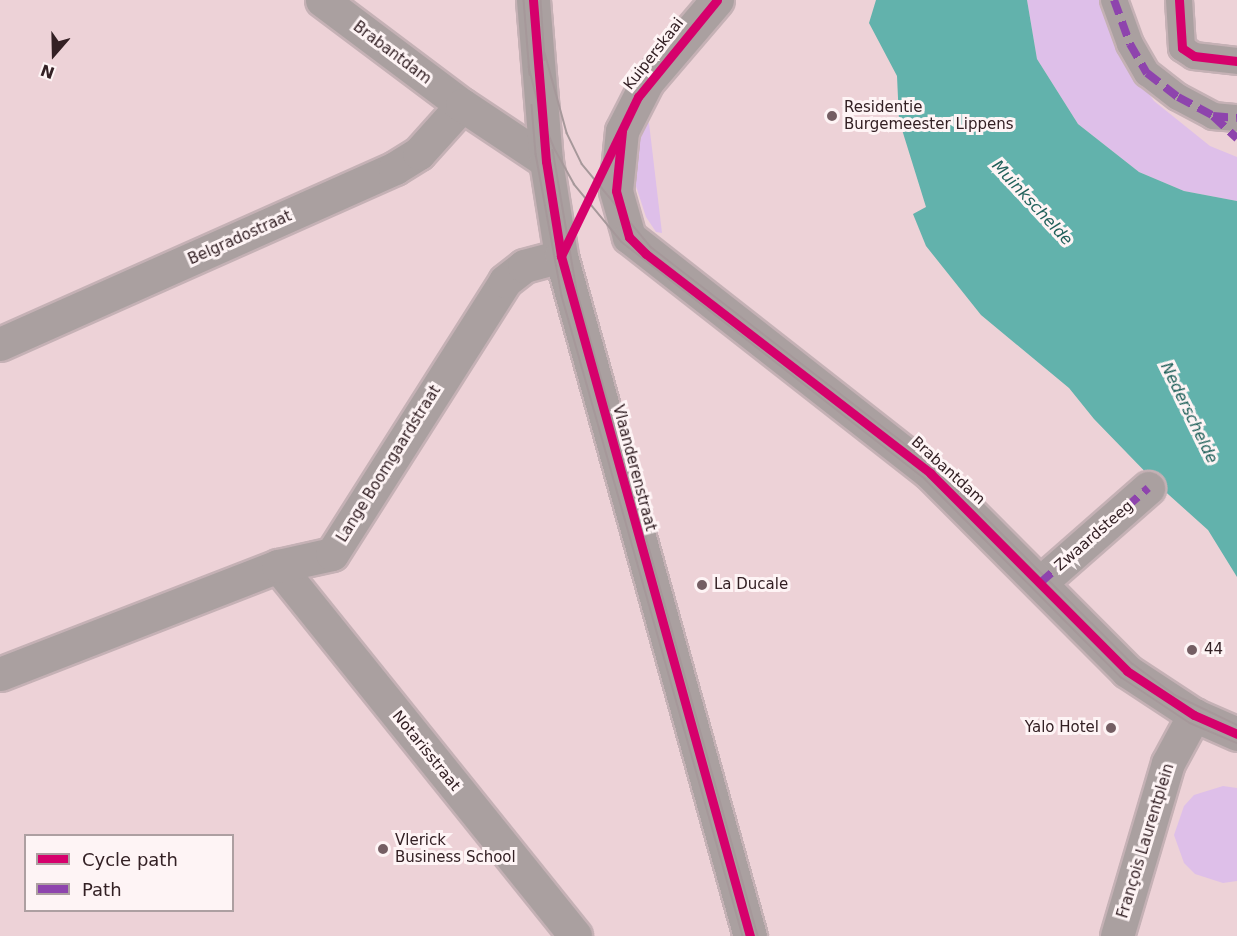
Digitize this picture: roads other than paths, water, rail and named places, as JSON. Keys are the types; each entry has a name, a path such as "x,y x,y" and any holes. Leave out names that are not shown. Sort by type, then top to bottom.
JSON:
{"street":[{"name":"Brabantdam","path":"322,0 462,105 546,160"},
{"name":"Vlaanderenstraat","path":"533,0 546,160 561,256 750,936"},
{"name":"Kuiperskaai","path":"629,237 616,190 622,130 647,82 717,0"},
{"path":"1114,0 1130,44 1147,73 1178,97 1225,117 1237,138"},
{"path":"1179,0 1182,48 1194,56 1237,61"},
{"name":"Belgradostraat","path":"0,344 395,168 419,153 462,105"},
{"name":"Brabantdam","path":"629,237 904,451 972,512 1127,671 1194,715 1237,734"},
{"name":"Lange Boomgaardstraat","path":"0,674 278,566 332,554 505,281 524,266 561,256"},
{"name":"Zwaardsteeg","path":"1040,583 1149,488"},
{"name":"Notarisstraat","path":"278,566 575,936"},
{"name":"François Laurentplein","path":"1117,936 1168,763 1194,715"}],"water":[{"path":"876,0 1027,0 1037,59 1078,124 1139,172 1184,191 1237,201 1237,577 1208,530 1159,486 1094,419 1069,388 981,315 926,246 913,214 926,207 899,120 897,76 869,23"}],"tram line":[{"path":"524,0 530,75"},
{"path":"541,0 545,60"},
{"path":"545,53 567,133 582,164 651,247 935,467 1133,664 1175,695 1237,725"},
{"path":"529,67 543,121 556,151 574,184 622,242 925,479 1121,677 1190,723 1237,743"},
{"path":"532,105 536,154 562,296 743,936"},
{"path":"553,150 577,291 758,936"}],"place":[{"name":"Residentie Burgemeester Lippens","path":"832,116"},
{"name":"La Ducale","path":"702,585"},
{"name":"44","path":"1192,650"},
{"name":"Yalo Hotel","path":"1111,728"},
{"name":"Vlerick Business School","path":"383,849"}],"water label":[{"name":"Muinkschelde","path":"1032,203"},
{"name":"Nederschelde","path":"1189,413"}]}
